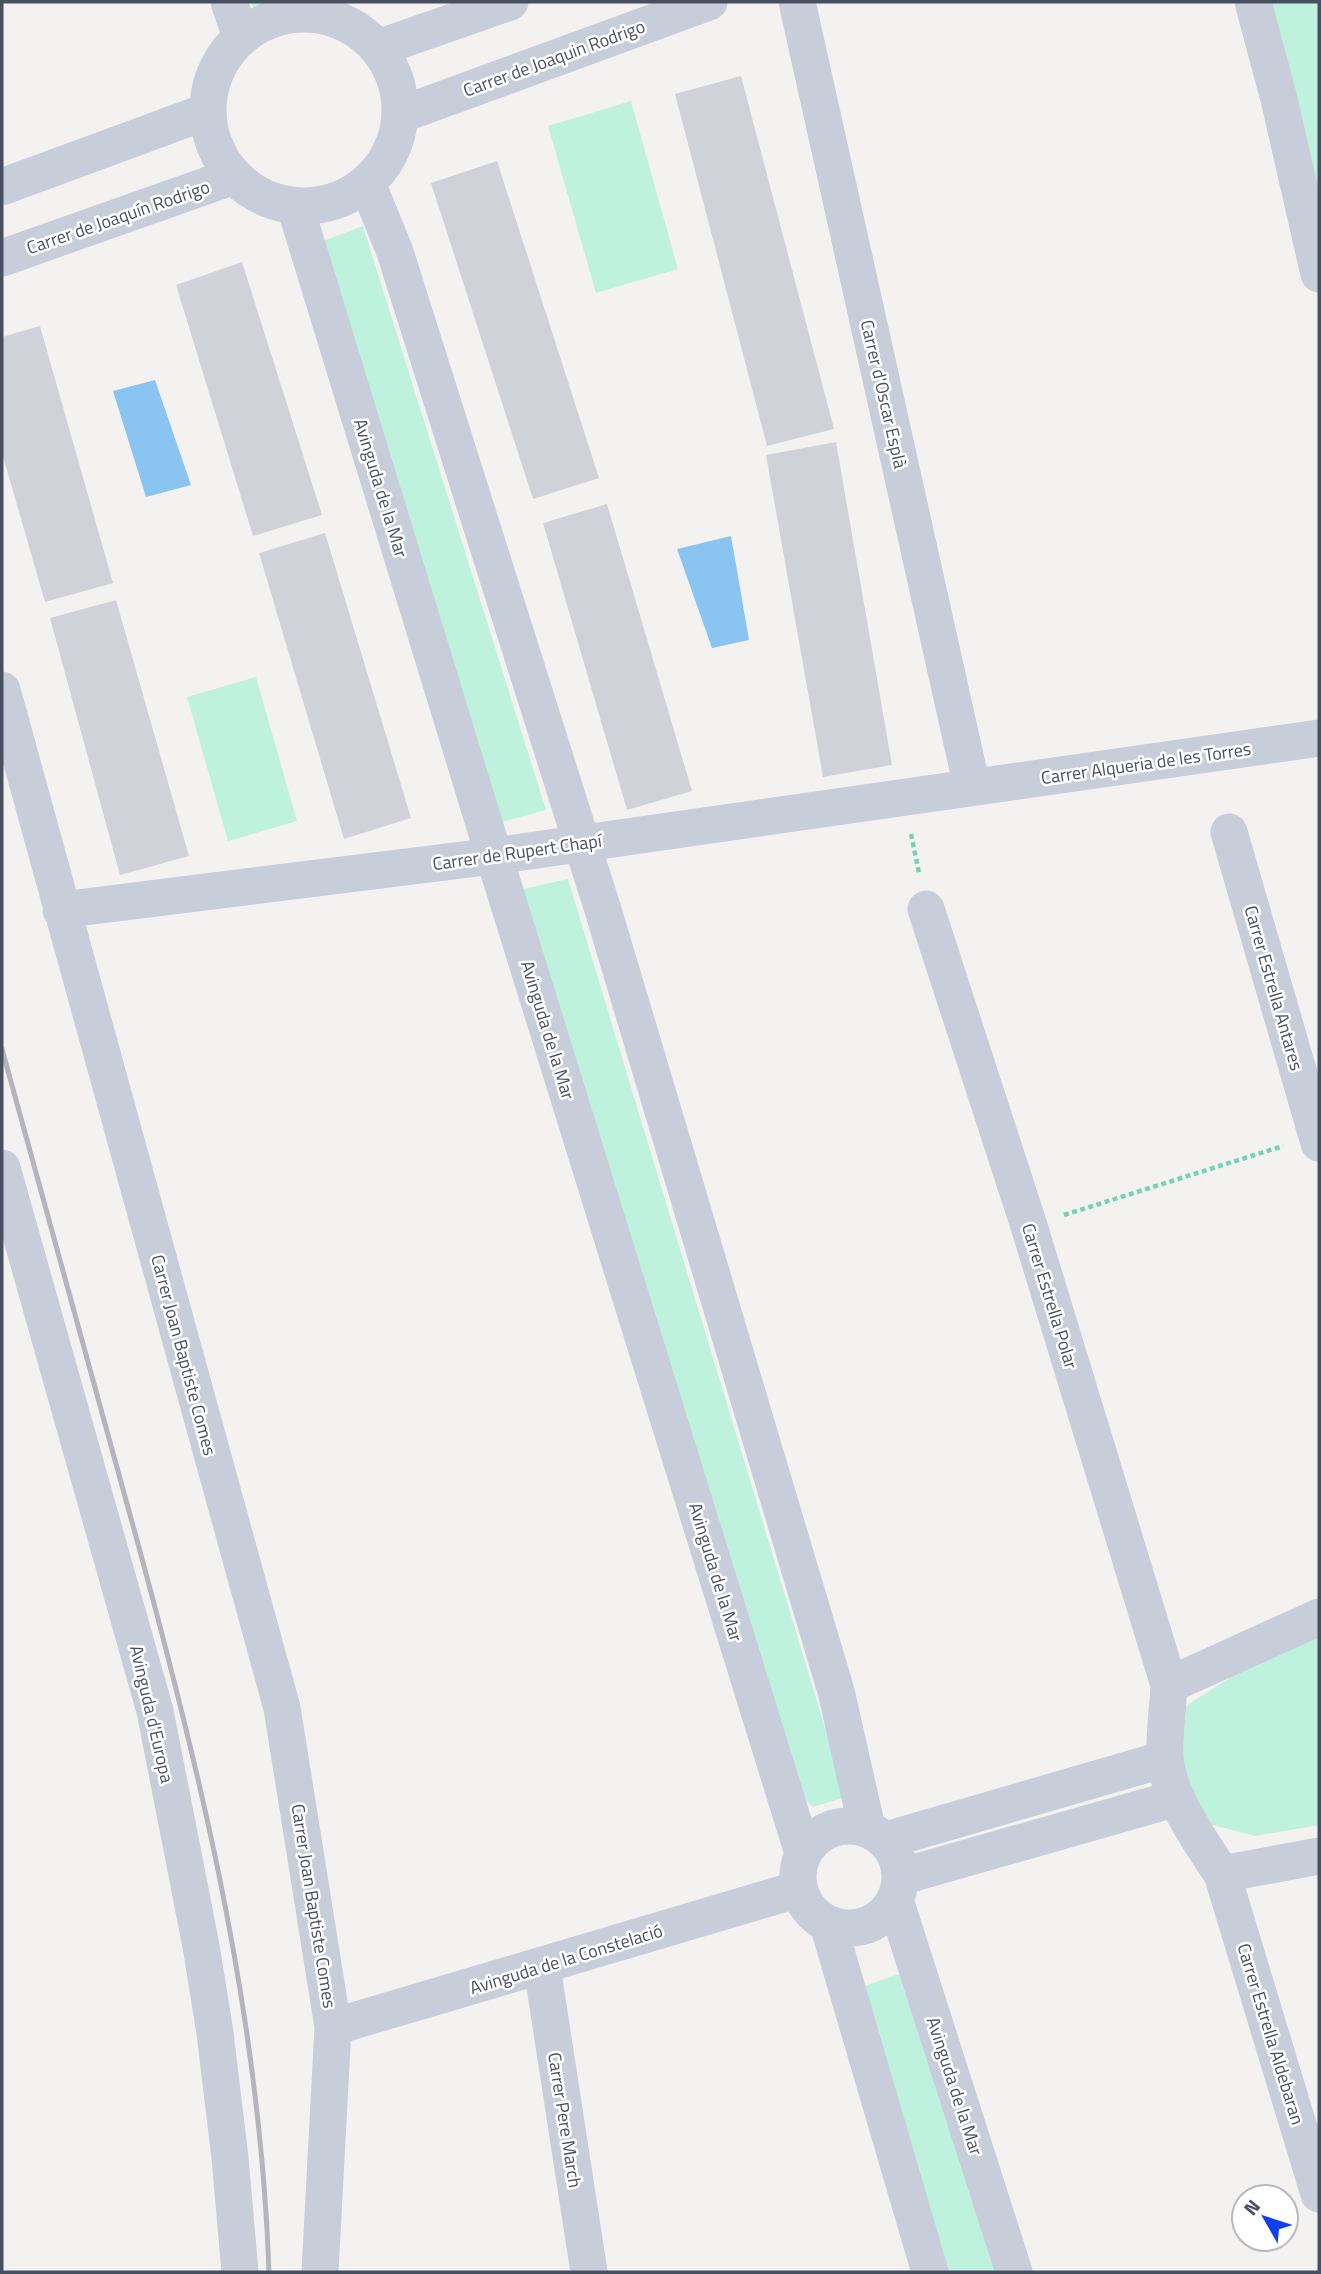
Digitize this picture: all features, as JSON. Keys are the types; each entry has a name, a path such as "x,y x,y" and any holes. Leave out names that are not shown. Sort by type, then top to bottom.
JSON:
{"street":[{"path":"229,2 241,37"},
{"path":"378,48 510,2"},
{"name":"Carrer de Joaquin Rodrigo","path":"400,115 709,2"},
{"name":"Carrer d'Oscar Esplà","path":"797,2 972,787"},
{"path":"1253,2 1279,99 1319,274"},
{"path":"319,8 362,33 378,48 395,79 400,115 396,140 384,163 367,183 332,202 295,206 273,201 252,191 234,176 219,157 211,135 208,111 211,83 223,58 241,37 260,24 319,8"},
{"path":"2,187 208,111"},
{"name":"Carrer de Joaquín Rodrigo","path":"2,258 234,176"},
{"path":"367,183 399,265 582,843 877,1834 897,1858 898,1888 883,1915 868,1924 848,1928 828,1924 809,1910 801,1871 819,1834 838,1827 877,1834 1165,1759"},
{"name":"Avinguda de la Mar","path":"295,206 801,1871"},
{"name":"Carrer Joan Baptiste Comes","path":"2,690 282,1709 333,2027 320,2272"},
{"name":"Carrer Alqueria de les Torres","path":"972,787 1319,738"},
{"name":"Carrer de Rupert Chapí","path":"61,910 494,856 972,787"},
{"name":"Carrer Estrella Antares","path":"1229,832 1318,1139"},
{"name":"Carrer Estrella Polar","path":"926,909 1029,1226 1169,1685 1165,1759 1177,1798 1193,1830 1222,1874"},
{"name":"Avinguda d'Europa","path":"2,1168 155,1712 199,1933 215,2033 240,2272"},
{"path":"1169,1685 1319,1617"},
{"path":"898,1888 1177,1798"},
{"path":"1222,1874 1319,1856"},
{"name":"Avinguda de la Constelació","path":"333,2027 542,1967 801,1871"},
{"name":"Carrer Estrella Aldebaran","path":"1222,1874 1319,2194"},
{"name":"Avinguda de la Mar","path":"898,1888 1014,2272"},
{"path":"828,1924 930,2272"},
{"name":"Carrer Pere March","path":"542,1967 589,2272"}],"path":[{"path":"904,797 926,909"},
{"path":"1029,1226 1318,1139"}],"green space":[{"path":"251,2 297,2 298,3 257,19"},
{"path":"1272,2 1319,2 1319,206"},
{"path":"631,101 678,269 596,293 548,126"},
{"path":"363,226 546,810 502,822 323,241"},
{"path":"256,677 297,821 228,841 187,697"},
{"path":"568,879 846,1797 813,1807 803,1798 523,889"},
{"path":"1319,1633 1319,1825 1255,1836 1209,1824 1182,1767 1178,1711 1253,1663"},
{"path":"902,1973 999,2272 945,2272 859,1988"}],"water":[{"path":"155,380 191,485 146,497 113,391"},
{"path":"731,536 749,640 712,648 677,549"}],"building":[{"path":"741,76 834,429 767,446 675,94"},
{"path":"497,161 599,478 533,499 431,183"},
{"path":"242,262 322,515 253,536 176,285"},
{"path":"40,326 113,583 45,602 2,453 2,337"},
{"path":"836,442 892,765 823,777 766,455"},
{"path":"607,504 692,791 627,810 543,523"},
{"path":"325,533 411,818 344,839 259,553"},
{"path":"116,600 189,856 120,875 50,618"}],"railway":[{"path":"2,1049 150,1589 199,1782 238,1976 253,2074 269,2272"}]}
